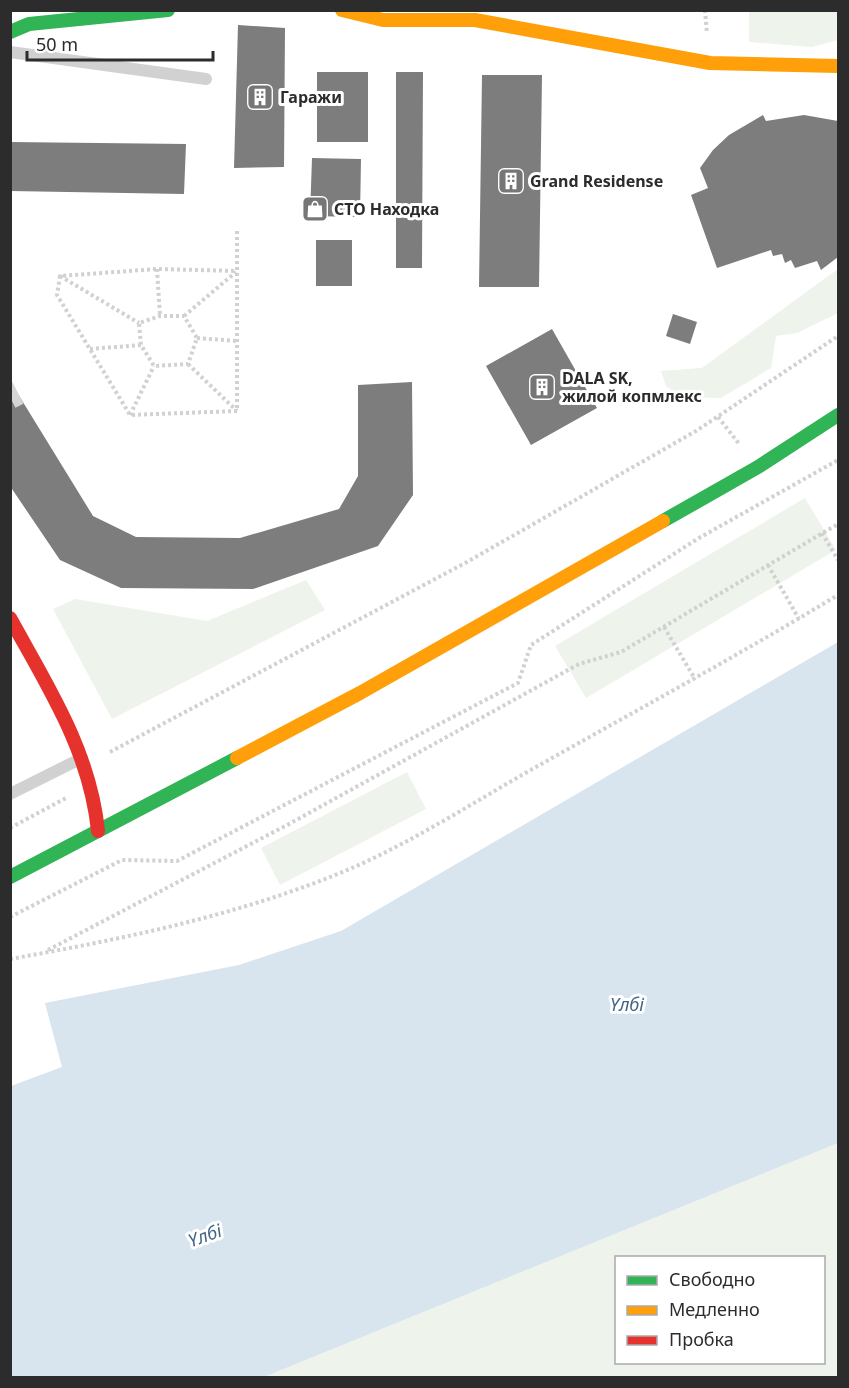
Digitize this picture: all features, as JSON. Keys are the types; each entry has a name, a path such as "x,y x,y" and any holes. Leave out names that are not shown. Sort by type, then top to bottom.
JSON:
{"main road":[{"path":"10,33 29,24 168,10"},
{"path":"342,10 383,20 473,15 710,63 838,66"},
{"path":"10,877 360,693 758,467 838,415"},
{"path":"10,618 84,757 98,805 98,831"}],"lane":[{"path":"10,52 206,79"},
{"path":"10,794 84,757"}],"path":[{"path":"237,231 237,411"},
{"path":"60,276 157,269 237,271"},
{"path":"157,269 160,316"},
{"path":"60,276 139,323 160,316 184,316 237,271"},
{"path":"60,276 57,295 130,415"},
{"path":"184,316 196,338 188,363"},
{"path":"139,323 141,345 154,366"},
{"path":"10,828 74,794 107,753 467,562 696,431 838,336"},
{"path":"196,338 237,341"},
{"path":"90,349 141,345"},
{"path":"154,366 188,363 237,411"},
{"path":"130,415 154,366"},
{"path":"130,415 237,411"},
{"path":"10,917 122,860 177,861 518,683 531,645 699,538 838,460"},
{"path":"42,953 289,824 579,664 621,652 838,524"},
{"path":"822,533 838,560"},
{"path":"768,565 799,619"},
{"path":"10,959 157,929 266,900 328,878 409,839 838,595"},
{"path":"664,627 695,678"}],"shaded area":[{"path":"749,11 838,11 838,40 812,47 749,42"},
{"path":"838,269 838,313 797,333 776,336 771,368 721,398 682,397 666,386 661,371 702,368"},
{"path":"805,498 836,550 586,698 555,646"},
{"path":"306,580 325,610 112,719 53,609 75,599 207,621"},
{"path":"407,772 426,809 280,885 261,848"},
{"path":"838,1143 838,1377 264,1377"}],"water":[{"name":"Үлбі","path":"838,642 838,1143 264,1377 11,1377 11,1086 62,1067 45,1003 239,965 341,931"}],"building":[{"name":"Гаражи","path":"238,25 285,28 284,167 234,168"},
{"path":"317,72 368,72 368,142 317,142"},
{"path":"396,72 423,72 422,268 396,268"},
{"name":"Grand Residense","path":"482,75 542,75 539,287 479,287"},
{"path":"763,115 766,121 804,115 838,121 838,257 821,270 817,261 795,268 791,260 785,263 782,254 773,256 771,250 717,268 691,195 708,188 700,168 713,150 729,135"},
{"path":"10,142 186,144 184,194 10,191"},
{"path":"312,158 361,159 360,217 310,216"},
{"path":"316,240 352,240 352,286 316,286"},
{"path":"673,314 697,322 690,344 666,336"},
{"name":"DALA SK, жилой копмлекс","path":"552,329 597,408 531,445 486,366"},
{"path":"10,381 93,516 136,537 240,538 339,509 358,476 358,385 412,382 413,495 378,546 253,589 121,588 60,560 10,486"}],"tunnel":[{"path":"10,397 18,393"}],"traffic: fast":[{"path":"10,32 29,24 168,10"},
{"path":"663,521 758,467 838,415"},
{"path":"10,877 237,758"}],"traffic: slow":[{"path":"342,10 383,20 475,20 710,63 838,66"},
{"path":"237,758 360,693 663,521"}],"traffic: jam":[{"path":"10,618 77,747 86,774 98,831"}],"place":[{"name":"Гаражи","path":"260,97"},
{"name":"Grand Residense","path":"511,181"},
{"name":"СТО Находка","path":"315,209"},
{"name":"DALA SK, жилой копмлекс","path":"542,387"}]}
